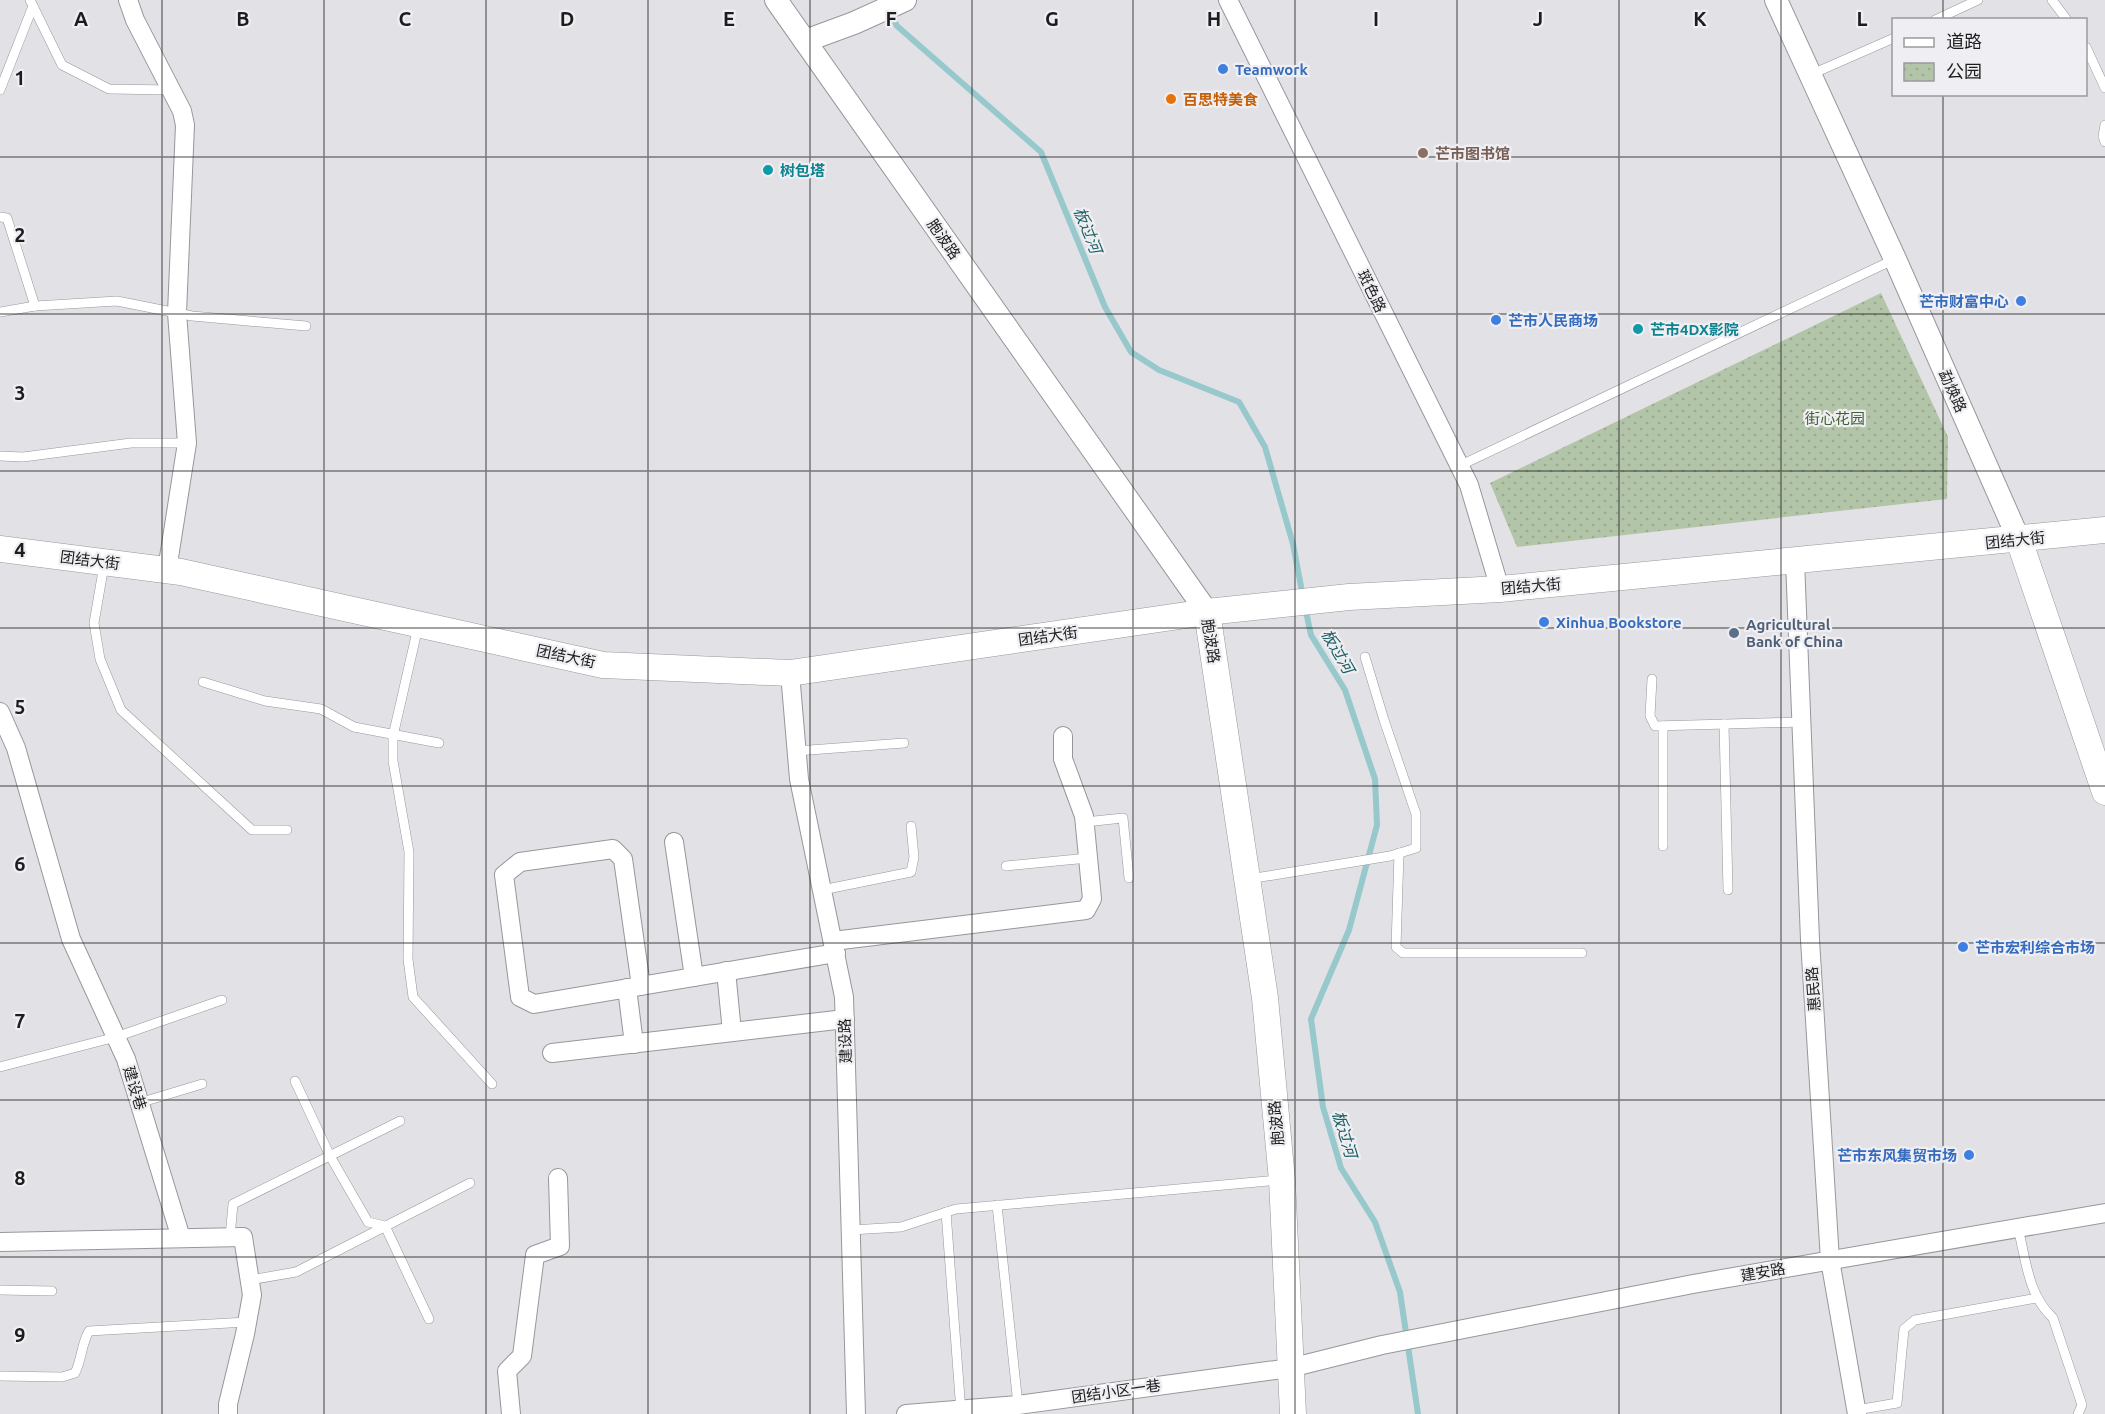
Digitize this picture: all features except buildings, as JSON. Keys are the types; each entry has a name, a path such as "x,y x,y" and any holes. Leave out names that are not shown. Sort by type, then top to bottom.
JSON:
{"main road":[{"name":"团结大街","path":"0,549 167,570 603,664 790,673 1207,612 1349,597 1500,589 2105,530"},
{"name":"勐焕路","path":"2019,540 2105,792"},
{"name":"胞波路","path":"1207,612 1264,998 1282,1180 1293,1414"}],"street":[{"path":"128,0 135,20 182,111 185,125 177,313 187,442 167,570"},
{"name":"胞波路","path":"776,0 1207,612"},
{"path":"805,41 855,23 905,0"},
{"name":"斑色路","path":"1228,0 1469,485 1500,589"},
{"name":"勐焕路","path":"1776,0 1812,74 2019,540"},
{"name":"惠民路","path":"1795,561 1810,940 1830,1260 1857,1412"},
{"name":"建设路","path":"790,673 798,778 844,997 856,1414"},
{"name":"建设巷","path":"0,712 16,748 71,939 126,1059 181,1238"},
{"path":"634,1044 634,987 623,859 613,849 520,862 504,874 520,997 534,1004 634,987 694,977 726,971 835,947 1086,910 1092,898 1085,822 1063,759 1063,736"},
{"path":"674,842 694,977"},
{"path":"726,971 732,1032"},
{"path":"552,1053 845,1019"},
{"path":"511,1414 507,1371 522,1356 536,1255 560,1246 558,1178"},
{"name":"建安路","path":"1290,1368 1382,1345 1693,1284 2105,1213"},
{"path":"0,1242 243,1237 252,1295 248,1322 228,1404 228,1414"},
{"name":"团结小区一巷","path":"906,1414 961,1412 1290,1368"}],"lane":[{"path":"1939,18 1978,0"},
{"path":"2052,0 2066,18"},
{"path":"31,3 62,65 109,89 170,90"},
{"path":"0,90 31,3"},
{"path":"1812,74 1892,38"},
{"path":"2087,51 2105,88"},
{"path":"2105,125 2103,136 2105,142"},
{"path":"0,217 7,218 35,306"},
{"path":"1459,465 1895,259"},
{"path":"0,312 35,306 117,301 177,313 306,326"},
{"path":"0,456 23,457 131,443 187,442"},
{"path":"104,562 94,623 100,659 121,710 252,830 287,830"},
{"path":"419,624 393,736 393,761 409,852 408,959 414,997 492,1084"},
{"path":"1247,879 1395,855 1416,848 1416,814 1365,657"},
{"path":"1652,679 1650,716 1655,726 1801,722"},
{"path":"202,681 265,701 321,709 354,727 439,743"},
{"path":"1724,724 1728,890"},
{"path":"1663,726 1663,846"},
{"path":"796,751 904,743"},
{"path":"1085,822 1123,818 1129,878"},
{"path":"822,890 911,872 914,857 911,826"},
{"path":"1395,855 1396,947 1403,953 1582,953"},
{"path":"1006,866 1088,858"},
{"path":"0,1067 116,1037 222,1000"},
{"path":"295,1081 330,1156 368,1222 385,1226"},
{"path":"140,1103 202,1084"},
{"path":"230,1237 233,1204 400,1121"},
{"path":"851,1230 901,1227 956,1209 1282,1180"},
{"path":"250,1280 296,1272 470,1183"},
{"path":"997,1205 1018,1405"},
{"path":"946,1212 961,1412"},
{"path":"385,1226 429,1319"},
{"path":"2018,1228 2032,1290 2042,1308 2053,1318 2082,1405 2078,1414"},
{"path":"0,1290 52,1291"},
{"path":"1857,1412 1897,1403 1904,1329 1915,1320 2037,1298"},
{"path":"0,1376 62,1377 75,1373 80,1362 82,1342 89,1331 248,1322"}],"green space":[{"name":"街心花园","path":"1881,293 1948,437 1947,499 1517,547 1490,483"}],"waterway":[{"name":"板过河","path":"889,11 897,26 1041,152 1105,307 1131,352 1159,370 1239,402 1265,447 1293,544 1303,597"},
{"name":"板过河","path":"1305,607 1311,635 1345,690 1375,779 1377,825 1349,930 1311,1019 1323,1107 1341,1168 1375,1222 1400,1292 1418,1414"}],"place":[{"name":"Teamwork","path":"1223,69"},
{"name":"百思特美食","path":"1171,99"},
{"name":"芒市图书馆","path":"1423,153"},
{"name":"树包塔","path":"768,170"},
{"name":"芒市财富中心","path":"2021,301"},
{"name":"芒市人民商场","path":"1496,320"},
{"name":"芒市4DX影院","path":"1638,329"},
{"name":"Xinhua Bookstore","path":"1544,622"},
{"name":"Agricultural Bank of China","path":"1734,633"},
{"name":"芒市宏利综合市场","path":"1963,947"},
{"name":"芒市东风集贸市场","path":"1969,1155"}]}
